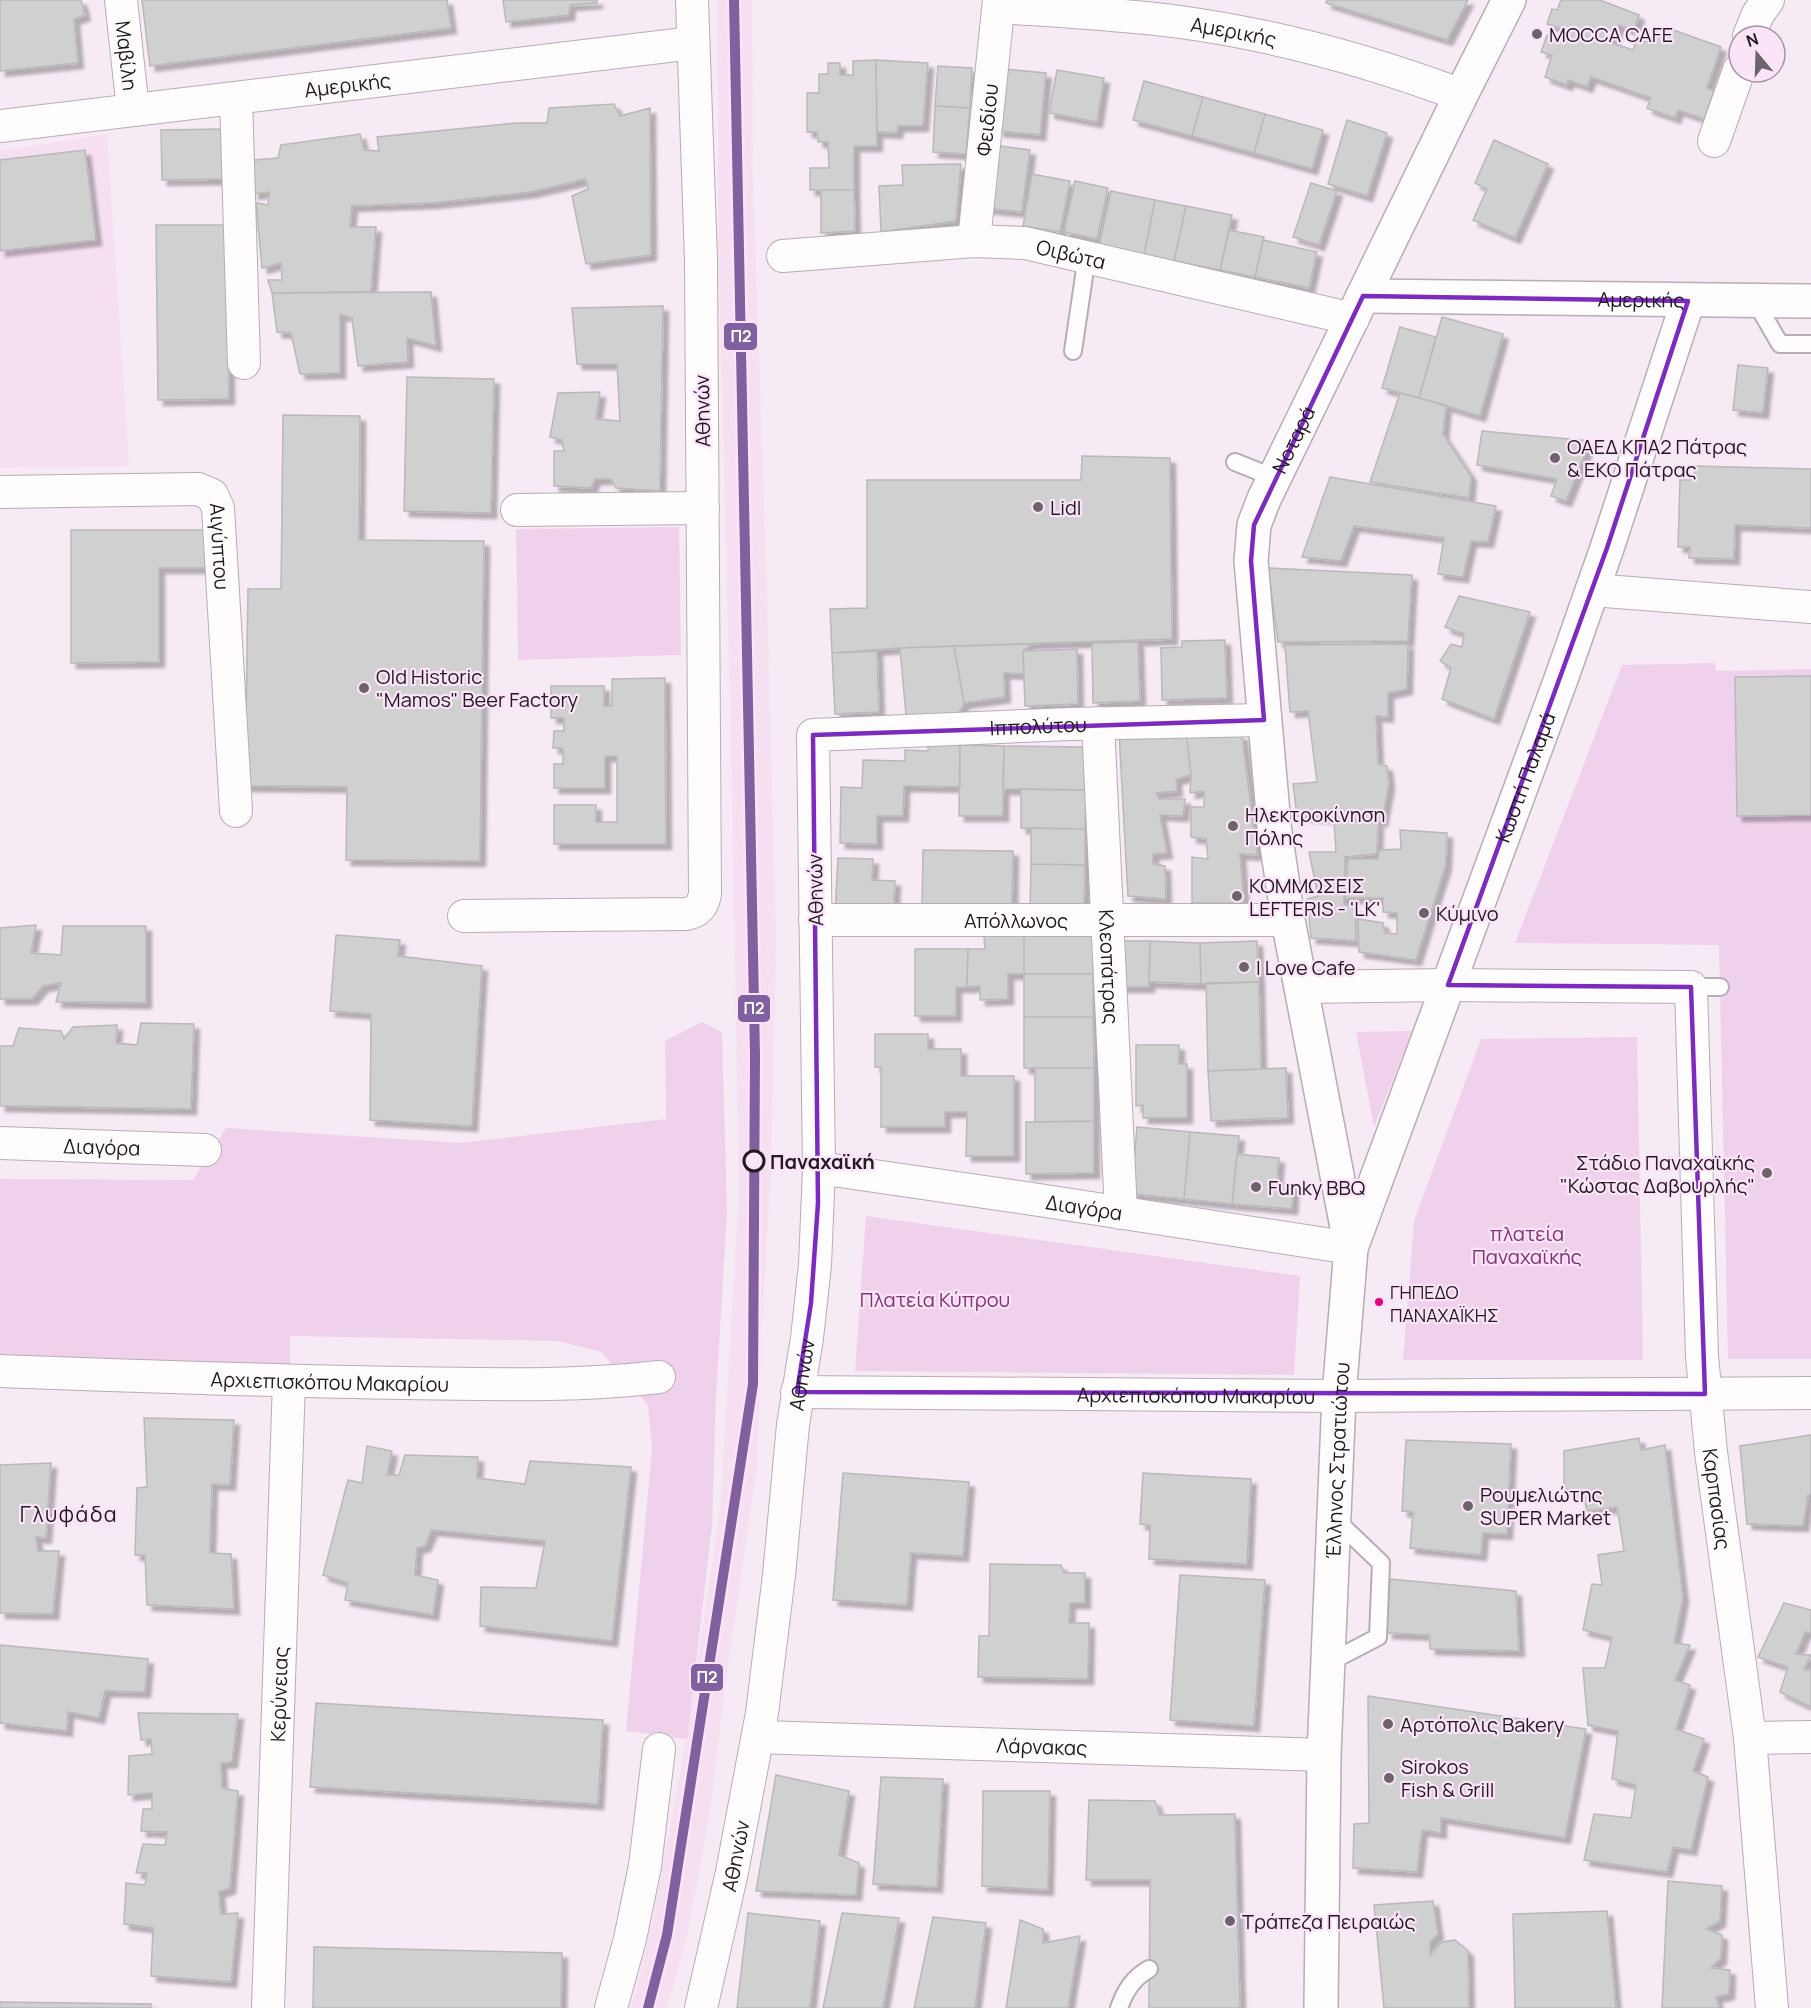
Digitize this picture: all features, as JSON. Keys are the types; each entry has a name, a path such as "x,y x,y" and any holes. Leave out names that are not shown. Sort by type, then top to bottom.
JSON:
{"main road":[{"name":"Νοταρά","path":"1288,920 1274,825 1252,593 1251,547 1254,525 1509,0"},
{"name":"Κωστή Παλαμά","path":"1350,1248 1592,590 1688,301"},
{"name":"Αμερικής","path":"1358,307 1811,301"},
{"name":"Έλληνος Στρατιώτου","path":"1288,920 1350,1248 1339,1396 1324,1755 1321,2008"}],"street":[{"name":"Μαβίλη","path":"121,0 133,110"},
{"name":"Αθηνών","path":"464,916 686,914 693,913 704,902 701,260 692,0"},
{"path":"1754,24 1768,0"},
{"name":"Αμερικής","path":"999,3 1138,17 1239,32 1365,62 1461,95"},
{"name":"Φειδίου","path":"974,240 999,3"},
{"name":"Αμερικής","path":"0,126 693,43"},
{"path":"1714,141 1734,84"},
{"path":"236,98 244,363"},
{"name":"Οιβώτα","path":"783,256 974,240 1025,243 1358,307"},
{"name":"Αιγύπτου","path":"0,492 198,489 212,495 218,508 236,811"},
{"path":"517,510 703,508"},
{"path":"1592,590 1811,607"},
{"name":"Ιππολύτου","path":"813,735 1098,723 1264,720"},
{"name":"Κλεοπάτρας","path":"1098,723 1121,1213"},
{"name":"Αθηνών","path":"701,2008 732,1872 758,1737 772,1639 790,1446 811,1303 817,1241 819,1168 813,735"},
{"name":"Απόλλωνος","path":"815,920 1288,920"},
{"path":"1301,987 1448,985"},
{"name":"Καρπασίας","path":"1448,985 1706,987 1699,1306 1705,1394 1750,1738 1772,2008"},
{"name":"Διαγόρα","path":"0,1143 205,1150"},
{"name":"Διαγόρα","path":"819,1168 1350,1248"},
{"name":"Αρχιεπισκόπου Μακαρίου","path":"0,1371 289,1381 547,1384 615,1382 658,1377"},
{"name":"Κερύνειας","path":"268,2008 289,1381"},
{"name":"Αρχιεπισκόπου Μακαρίου","path":"797,1392 1339,1396 1811,1393"},
{"name":"Λάρνακας","path":"758,1737 1324,1755"},
{"path":"1750,1738 1811,1737"},
{"path":"611,2008 630,1939 645,1866 659,1749"}],"lane":[{"path":"1073,351 1086,256"},
{"path":"1755,301 1780,344 1811,344"},
{"path":"1235,462 1275,478"},
{"path":"1328,1664 1378,1637 1381,1563 1334,1518"},
{"path":"1119,2008 1124,1992 1138,1975 1149,1969"}],"highlighted area":[{"path":"1363,296 1688,301 1607,548 1448,985 1691,987 1705,1394 797,1392 811,1303 818,1203 813,735 1264,720 1251,561 1254,525"}],"shaded area":[{"path":"718,0 752,0 753,177 776,945 771,1175 762,1322 757,1467 727,1672 709,1817 687,1936 667,2008 631,2008 652,1925 684,1751 720,1511 739,1193 730,696 718,241"},
{"path":"107,134 129,466 0,468 0,151"}],"green space":[{"path":"679,527 681,655 518,660 516,529"},
{"path":"1715,663 1716,671 1811,669 1811,1359 1728,1359 1719,945 1515,943 1622,665"},
{"path":"702,1022 722,1032 727,1211 716,1397 712,1526 687,1739 626,1731 652,1449 648,1405 601,1352 558,1341 290,1336 290,1374 0,1367 0,1179 193,1180 226,1128 462,1143 666,1119 665,1041"},
{"path":"1412,1031 1374,1127 1356,1032"},
{"name":"πλατεία Παναχαϊκής","path":"1637,1037 1643,1360 1403,1360 1414,1221 1481,1039"},
{"name":"Πλατεία Κύπρου","path":"866,1216 1300,1276 1294,1375 855,1371"}],"building":[{"path":"0,0 81,0 85,15 74,19 78,63 0,71"},
{"path":"142,0 447,0 451,28 150,66"},
{"path":"503,0 597,0 597,3 570,5 569,15 506,22"},
{"path":"1327,0 1468,0 1447,40 1326,3"},
{"path":"1561,0 1600,0 1639,15 1634,31 1619,25 1612,43 1633,50 1637,39 1653,44 1657,34 1665,37 1668,28 1721,47 1707,88 1714,91 1704,119 1678,110 1675,118 1647,108 1651,98 1591,77 1587,87 1568,80 1567,85 1545,77 1552,55 1541,52 1547,35 1558,39 1562,29 1547,24 1552,9 1557,10"},
{"path":"876,60 877,146 854,146 854,190 810,190 810,168 829,168 828,142 818,142 817,132 807,132 807,93 819,93 819,74 828,74 828,63 840,63 840,75 853,75 853,61"},
{"path":"876,60 928,63 923,126 898,126 897,133 877,132"},
{"path":"938,66 972,68 970,108 935,106"},
{"path":"1004,69 1046,73 1040,135 998,131"},
{"path":"1057,70 1104,78 1097,122 1049,113"},
{"path":"1144,81 1203,97 1192,136 1133,120"},
{"path":"1203,97 1265,114 1254,153 1192,136"},
{"path":"614,104 620,116 650,108 651,255 586,264 572,196 588,189 586,179 531,192 433,203 352,206 350,227 376,227 371,292 272,293 268,280 282,280 281,263 262,268 256,203 268,205 269,192 253,194 254,160 278,158 281,145 360,134 364,150 379,151 377,137 517,123 547,123 549,108"},
{"path":"935,106 970,108 966,154 933,152"},
{"path":"1265,114 1323,130 1312,169 1254,153"},
{"path":"1347,120 1387,133 1367,196 1328,184"},
{"path":"224,129 225,179 162,180 161,130"},
{"path":"1494,140 1548,164 1515,238 1473,220 1487,189 1475,183"},
{"path":"993,145 1030,150 1022,212 985,208"},
{"path":"85,150 96,240 0,251 0,160"},
{"path":"961,164 956,221 881,232 879,186 903,185 902,165"},
{"path":"1032,174 1070,181 1060,232 1023,226"},
{"path":"1075,181 1108,188 1097,239 1064,232"},
{"path":"1311,183 1337,191 1319,245 1293,237"},
{"path":"821,190 854,190 855,231 821,233"},
{"path":"1111,191 1155,200 1144,255 1099,246"},
{"path":"1155,200 1186,206 1174,261 1144,255"},
{"path":"1186,206 1232,215 1220,270 1174,261"},
{"path":"156,225 227,225 229,399 158,400"},
{"path":"1229,230 1264,237 1255,277 1220,270"},
{"path":"1263,240 1317,252 1309,288 1255,277"},
{"path":"431,292 436,346 407,338 408,362 358,366 352,318 340,314 340,373 300,374 291,333 277,332 272,293"},
{"path":"663,306 660,491 616,488 611,479 595,479 591,488 554,486 554,451 564,451 562,440 550,437 558,393 600,392 596,419 620,421 617,364 577,364 572,308"},
{"path":"1442,317 1503,334 1480,416 1419,398"},
{"path":"1400,327 1436,337 1419,398 1382,388"},
{"path":"1738,365 1768,368 1763,413 1733,410"},
{"path":"407,377 494,379 491,513 404,511"},
{"path":"1400,393 1446,405 1443,434 1471,476 1469,498 1370,482"},
{"name":"Old Historic \"Mamos\" Beer Factory","path":"283,415 360,416 359,540 484,541 480,861 346,860 347,787 245,786 248,589 281,589"},
{"path":"1482,431 1590,441 1566,501 1551,496 1557,479 1477,465"},
{"path":"1082,456 1170,458 1172,639 900,648 832,653 830,609 867,608 867,480 1081,480"},
{"path":"1695,466 1811,469 1811,528 1735,525 1734,559 1689,558 1690,547 1678,547 1680,480 1694,480"},
{"path":"1330,477 1496,506 1488,542 1471,541 1463,577 1438,574 1444,538 1354,526 1341,561 1302,557"},
{"path":"71,530 206,530 206,568 159,568 159,662 71,663"},
{"path":"1268,568 1412,575 1408,641 1278,642"},
{"path":"1459,596 1530,612 1494,719 1442,699 1451,668 1440,661 1451,644 1462,647 1464,634 1445,627"},
{"path":"1225,640 1227,698 1162,700 1161,648 1182,647 1182,641"},
{"path":"1138,642 1140,701 1093,703 1092,643"},
{"path":"1031,644 1023,651 1024,674 1004,673 1005,697 964,703 954,646"},
{"path":"1408,644 1407,689 1388,693 1388,717 1376,716 1378,764 1387,766 1389,784 1382,821 1297,816 1293,784 1317,782 1308,711 1290,712 1285,645"},
{"path":"954,646 964,703 956,718 906,715 900,648"},
{"path":"1077,649 1078,704 1025,706 1023,651"},
{"path":"877,651 879,712 835,714 832,653"},
{"path":"1811,676 1811,815 1737,816 1735,677"},
{"path":"665,678 666,844 554,844 554,805 596,805 596,822 617,822 617,756 605,756 605,788 554,788 554,764 563,764 563,748 553,748 554,731 564,731 564,718 551,718 551,686 604,686 604,706 612,706 612,679"},
{"path":"1186,731 1242,735 1257,855 1240,854 1244,903 1192,903 1192,857 1208,859 1206,839 1191,837 1191,807 1204,807 1204,791 1190,793 1191,775"},
{"path":"1186,731 1191,775 1176,779 1177,791 1156,793 1159,799 1185,799 1183,816 1160,815 1167,853 1153,854 1153,864 1165,866 1166,899 1128,896 1119,732"},
{"path":"928,745 960,745 960,787 904,786 903,816 877,816 877,844 840,843 841,787 862,788 863,760 905,761 905,750 928,751"},
{"path":"960,745 1004,746 1003,816 959,816"},
{"path":"1004,746 1086,747 1086,790 1003,789"},
{"path":"1021,789 1086,790 1085,829 1021,828"},
{"path":"1334,820 1378,823 1377,854 1345,857 1344,904 1355,907 1356,941 1311,938 1307,899 1318,896 1309,852 1336,852"},
{"path":"1031,828 1085,829 1085,865 1031,864"},
{"path":"1400,830 1447,833 1446,864 1416,960 1359,952 1358,919 1383,923 1385,933 1397,934 1397,913 1383,912 1383,898 1345,898 1348,859 1378,859 1379,850 1401,849"},
{"path":"923,850 1013,851 1012,910 922,908"},
{"path":"838,858 873,859 872,880 895,881 893,917 835,915"},
{"path":"1031,864 1085,865 1084,910 1030,910"},
{"path":"36,925 31,953 61,955 63,926 146,926 146,1003 56,1002 61,983 43,986 32,999 0,999 0,928"},
{"path":"336,935 400,940 398,956 482,966 472,1126 370,1120 371,1014 330,1011"},
{"path":"984,936 1024,936 1024,974 1008,974 1008,999 980,1000 980,986 967,987 968,949 985,949"},
{"path":"1024,936 1093,936 1093,974 1024,974"},
{"path":"1118,941 1150,941 1149,987 1118,987"},
{"path":"1150,941 1200,943 1201,984 1149,982"},
{"path":"1257,941 1259,982 1201,984 1200,943"},
{"path":"915,949 968,949 967,987 956,987 956,1016 915,1016"},
{"path":"1024,974 1093,974 1093,1017 1024,1017"},
{"path":"1259,982 1261,1069 1208,1071 1206,983"},
{"path":"1024,1017 1093,1017 1094,1068 1024,1068"},
{"path":"141,1023 194,1024 191,1109 0,1106 0,1046 13,1046 19,1028 61,1031 64,1039 73,1027 117,1025 116,1043 137,1045"},
{"path":"875,1034 928,1034 928,1049 961,1049 961,1076 1014,1076 1014,1156 966,1156 967,1112 945,1112 945,1127 881,1127 881,1067 875,1067"},
{"path":"1136,1045 1179,1045 1179,1064 1187,1064 1187,1118 1143,1118 1143,1105 1136,1106"},
{"path":"1035,1068 1094,1068 1094,1121 1035,1122"},
{"path":"1286,1068 1288,1118 1211,1121 1208,1071"},
{"path":"1094,1121 1094,1173 1026,1174 1026,1122"},
{"path":"1137,1127 1190,1132 1184,1199 1131,1194"},
{"path":"1190,1132 1239,1136 1232,1204 1184,1199"},
{"path":"1237,1154 1279,1158 1277,1183 1294,1184 1292,1209 1232,1204"},
{"path":"144,1418 234,1420 230,1485 212,1484 210,1553 231,1554 234,1609 147,1605 145,1555 135,1555 137,1488 147,1487"},
{"path":"1811,1435 1811,1494 1808,1495 1803,1526 1747,1524 1740,1446"},
{"path":"1639,1438 1641,1450 1665,1445 1683,1598 1674,1643 1690,1645 1675,1680 1690,1685 1676,1729 1704,1739 1693,1771 1708,1777 1691,1850 1673,1847 1667,1872 1584,1860 1594,1814 1631,1818 1636,1785 1612,1779 1618,1731 1588,1725 1583,1668 1605,1668 1612,1637 1583,1630 1592,1584 1602,1585 1598,1555 1624,1551 1617,1507 1587,1511 1582,1490 1564,1489 1564,1451"},
{"path":"1406,1440 1511,1444 1507,1534 1483,1533 1481,1555 1410,1548 1413,1512 1402,1511"},
{"path":"367,1446 392,1451 387,1475 399,1475 405,1455 478,1457 477,1478 525,1484 530,1461 631,1467 612,1641 480,1626 481,1587 536,1588 545,1541 432,1530 425,1546 417,1548 415,1575 438,1580 433,1615 345,1600 348,1583 323,1575 348,1480 362,1483"},
{"path":"51,1463 46,1538 36,1537 38,1551 59,1551 53,1614 0,1613 0,1465"},
{"path":"843,1473 969,1482 963,1556 911,1553 907,1605 833,1600"},
{"path":"1143,1473 1251,1479 1247,1564 1149,1559 1150,1525 1140,1524"},
{"path":"990,1564 1061,1565 1064,1573 1085,1573 1085,1603 1070,1603 1069,1623 1089,1623 1088,1679 978,1677 979,1636 989,1636"},
{"path":"1180,1575 1265,1580 1254,1726 1170,1720"},
{"path":"1390,1579 1516,1591 1519,1651 1430,1649 1429,1635 1387,1633"},
{"path":"1784,1603 1811,1610 1811,1633 1805,1632 1796,1654 1811,1655 1804,1669 1811,1671 1811,1707 1780,1692 1788,1667 1758,1657"},
{"path":"0,1645 148,1659 145,1692 105,1691 99,1718 68,1712 67,1731 0,1723"},
{"path":"1368,1696 1586,1729 1565,1838 1441,1818 1441,1833 1422,1830 1417,1872 1353,1868 1354,1824 1369,1823"},
{"path":"316,1703 603,1720 598,1804 310,1787"},
{"path":"138,1713 238,1714 232,1762 221,1763 222,1788 238,1791 230,1888 219,1892 221,1914 238,1913 231,1982 151,1976 153,1928 124,1924 126,1883 145,1885 147,1873 136,1873 143,1844 165,1845 167,1832 141,1831 143,1809 152,1809 152,1793 128,1795 129,1756 152,1754 151,1739 141,1740"},
{"path":"776,1775 849,1791 839,1855 859,1863 856,1895 756,1891"},
{"path":"881,1777 943,1779 937,1887 873,1884"},
{"path":"983,1791 1050,1791 1048,1890 982,1886"},
{"path":"1089,1800 1155,1801 1160,1815 1235,1814 1240,2008 1149,2008 1150,1880 1086,1880"},
{"path":"1668,1881 1722,1886 1720,1921 1706,1929 1722,1935 1721,1958 1711,1968 1730,1970 1729,1994 1716,1997 1719,2008 1662,2008"},
{"path":"1433,1901 1438,1934 1430,1942 1430,1955 1442,1942 1455,1940 1468,1951 1469,2008 1384,2008 1374,1905"},
{"path":"1607,1911 1616,2008 1515,2008 1513,1914"},
{"path":"748,1913 820,1921 810,2008 737,2008"},
{"path":"842,1913 899,1918 883,2008 823,2008"},
{"path":"933,1917 986,1923 975,2008 914,2008"},
{"path":"1020,1920 1043,1929 1043,1943 1080,1936 1068,2008 1006,2008"},
{"path":"314,1947 562,1953 561,2008 313,2008"},
{"path":"0,2002 151,2004 151,2008 0,2008"}],"transit line":[{"name":"Π2","path":"648,2008 667,1935 753,1384 755,1055 734,0"}],"place":[{"name":"MOCCA CAFE","path":"1537,34"},
{"name":"ΟΑΕΔ ΚΠΑ2 Πάτρας & ΕΚΟ Πάτρας","path":"1555,458"},
{"name":"Lidl","path":"1038,507"},
{"name":"Old Historic \"Mamos\" Beer Factory","path":"364,688"},
{"name":"Ηλεκτροκίνηση Πόλης","path":"1233,826"},
{"name":"ΚΟΜΜΩΣΕΙΣ LEFTERIS - 'LK'","path":"1237,896"},
{"name":"Κύμινο","path":"1424,913"},
{"name":"I Love Cafe","path":"1244,967"},
{"name":"Παναχαϊκή","path":"754,1161"},
{"name":"Στάδιο Παναχαϊκής \"Κώστας Δαβουρλής\"","path":"1767,1173"},
{"name":"Funky BBQ","path":"1256,1187"},
{"name":"ΓΗΠΕΔΟ ΠΑΝΑΧΑΪΚΗΣ","path":"1379,1302"},
{"name":"Ρουμελιώτης SUPER Market","path":"1468,1506"},
{"name":"Αρτόπολις Bakery","path":"1388,1724"},
{"name":"Sirokos Fish & Grill","path":"1389,1778"},
{"name":"Τράπεζα Πειραιώς","path":"1230,1921"}],"district":[{"name":"Γλυφάδα","path":"69,1514"}]}
